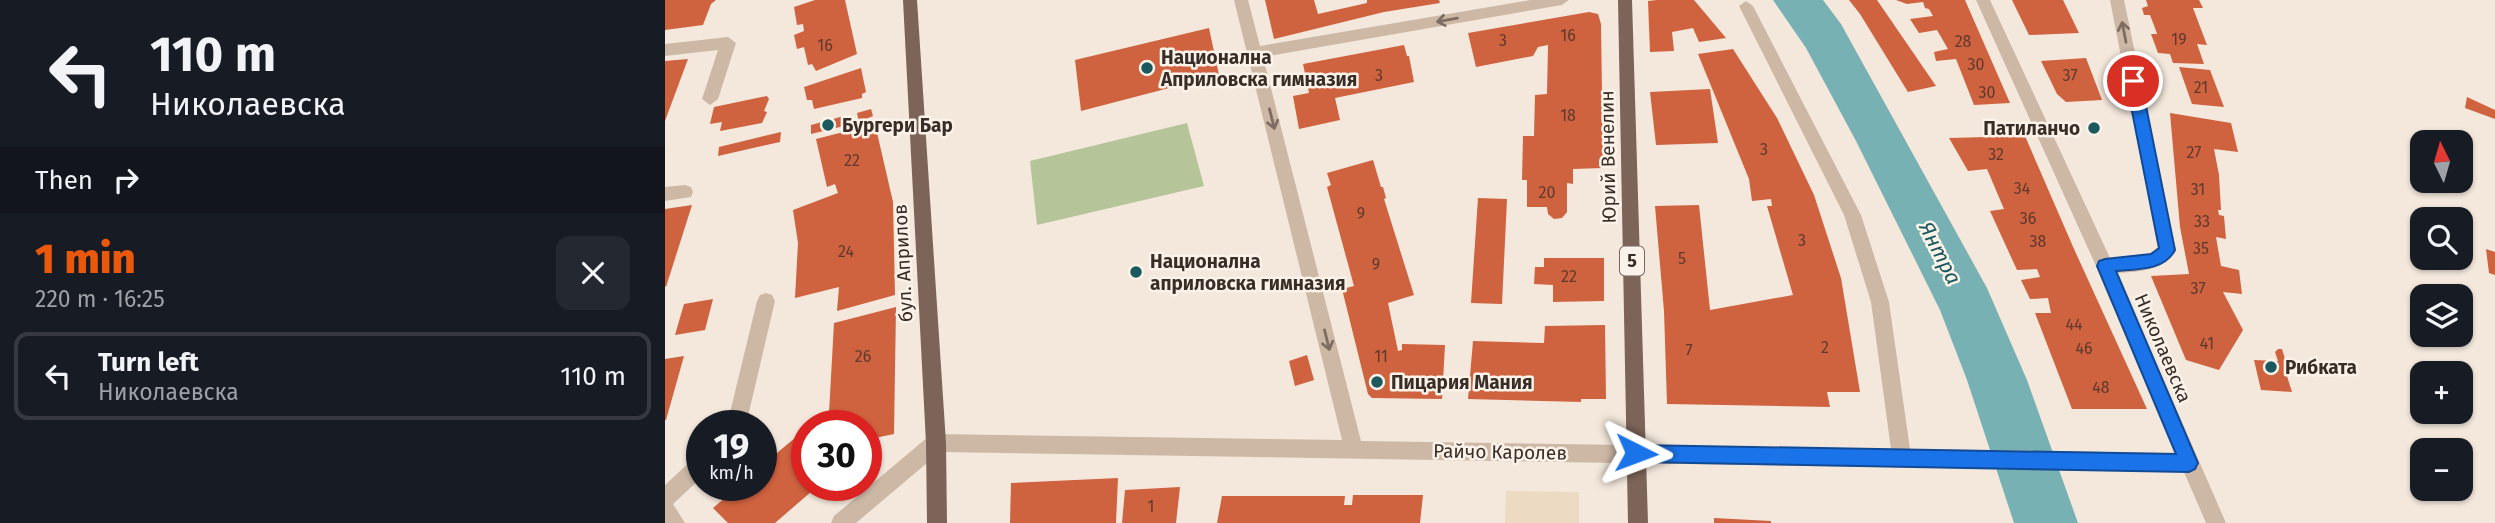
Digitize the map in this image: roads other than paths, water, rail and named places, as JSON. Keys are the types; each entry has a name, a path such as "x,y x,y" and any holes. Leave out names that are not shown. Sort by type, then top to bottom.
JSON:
{"main road":[{"name":"бул. Априлов","path":"910,0 936,443 937,523"},
{"name":"Юрий Венелин","path":"1625,0 1638,523"}],"street":[{"path":"1241,0 1354,450"},
{"path":"1255,53 1492,6 1562,0"},
{"name":"Николаевска","path":"1983,0 2105,266 2216,523"},
{"path":"2105,266 2153,261 2167,250 2117,0"},
{"path":"1747,6 1852,215 1880,302 1902,458"},
{"path":"665,50 728,43 710,99"},
{"path":"665,194 685,192"},
{"path":"740,410 766,301"},
{"name":"Райчо Каролев","path":"936,443 2189,463"},
{"path":"841,523 936,443"},
{"path":"665,498 686,479"},
{"path":"665,510 675,523"}],"waterway":[{"name":"Янтра","path":"1797,0 1824,37 1967,306 1997,380 2046,523"}],"place":[{"name":"Национална Априловска гимназия","path":"1147,68"},
{"name":"Бургери Бар","path":"828,125"},
{"name":"Патиланчо","path":"2094,128"},
{"name":"Национална априловска гимназия","path":"1136,272"},
{"name":"Рибката","path":"2271,367"},
{"name":"Пицария Мания","path":"1377,382"}]}
